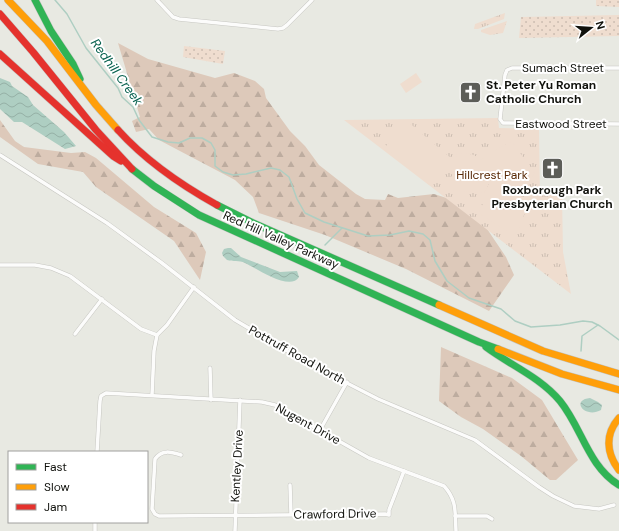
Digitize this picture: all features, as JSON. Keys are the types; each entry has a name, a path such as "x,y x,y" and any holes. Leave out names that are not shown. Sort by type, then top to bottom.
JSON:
{"highway":[{"name":"Red Hill Valley Parkway","path":"8,0 34,26 115,126 137,149 179,183 214,204 251,222 512,338 543,351 619,374"},
{"path":"35,1 51,31 73,64 84,88"},
{"name":"Red Hill Valley Parkway","path":"0,14 13,27 97,130 131,167 174,200 200,215 480,342 562,374 619,390"},
{"path":"0,54 113,156 131,167"},
{"path":"480,342 497,356 536,379 561,402 599,468 609,479 619,485"},
{"path":"619,418 612,426 608,442 610,456 619,470"}],"street":[{"path":"157,0 173,17 179,19 278,29 287,25 312,0"},
{"name":"Sumach Street","path":"503,123 500,118 505,75 508,70 512,68 619,68"},
{"name":"Eastwood Street","path":"503,123 619,124"},
{"name":"Pottruff Road North","path":"0,155 107,223 235,320 308,363 378,399 476,440 539,487 553,496 574,506 599,509 614,504"},
{"path":"0,265 35,265 51,268 70,276 140,329 157,335"},
{"path":"152,395 154,351 157,335 194,288"},
{"path":"75,334 102,300"},
{"path":"210,368 211,400"},
{"path":"320,430 347,382"},
{"name":"Nugent Drive","path":"97,451 101,396 106,393 262,402 275,405 369,458 444,486 451,494 455,504 456,531"},
{"name":"Kentley Drive","path":"235,531 240,400"},
{"name":"Crawford Drive","path":"181,455 171,452 164,452 158,454 155,459 152,509 155,514 164,516 291,514 389,515 389,510 404,471"},
{"path":"290,485 291,514"},
{"path":"456,516 488,516 492,519"}],"green space":[{"path":"596,0 619,0 619,7 596,6"},
{"path":"505,13 504,19 478,29 474,29 475,24"},
{"path":"619,15 619,36 519,38 521,17"},
{"path":"507,21 503,33 490,35 481,32 481,30"},
{"path":"118,43 148,59 215,78 234,73 255,81 264,89 266,98 290,131 305,146 319,165 356,194 365,199 385,200 388,194 398,198 434,194 456,201 479,217 506,257 514,275 489,311 406,269 325,235 259,213 253,197 235,180 159,140 149,129 136,132 132,121 140,117"},
{"path":"184,46 225,51 223,64 183,57"},
{"path":"416,73 422,82 406,93 400,84"},
{"name":"Hillcrest Park","path":"498,118 499,128 539,129 540,195 562,195 563,252 571,294 344,120"},
{"path":"0,120 15,141 24,147 71,153 85,152 96,158 154,207 196,233 206,252 200,280 174,241 96,187 83,172 38,164 0,137"},
{"path":"407,121 452,159 430,185 385,147"},
{"path":"509,142 513,143 535,174 526,181 514,186 519,192 524,204 524,216 522,223 514,235 480,214 479,210 497,183 489,179 488,186 484,193 451,190 449,187 457,154 470,154 481,160"},
{"path":"441,347 512,378 542,400 578,460 556,480 550,480 521,456 483,429 461,417 439,401"}],"water":[{"path":"0,78 10,82 12,86 28,97 33,105 64,132 76,146 65,149 22,122 14,122 0,109"},
{"path":"231,248 241,257 280,272 297,271 299,277 295,281 288,282 273,278 243,262 227,260 222,253 224,249"},
{"path":"590,398 602,405 601,410 590,412 585,411 582,408 580,405 581,402 584,399"}],"waterway":[{"name":"Redhill Creek","path":"55,0 67,14 86,48 118,88 122,97 133,107 139,120 152,137 168,142 179,143 190,138 202,138 211,143 215,150 215,166 223,172 233,175 246,174 271,168 280,170 289,177 297,199 305,213 324,222 368,236 390,235 409,231 423,234 430,240 435,261 447,281 469,298 501,309 515,321 531,327 560,325 583,321 592,322 619,340"},
{"path":"325,245 342,228"},
{"path":"581,351 582,336 598,325"}],"traffic: fast":[{"path":"35,0 51,31 73,64 80,79"},
{"path":"132,169 154,186 199,215 479,342 498,349"},
{"path":"217,205 251,222 439,305"},
{"path":"486,347 534,378 560,401 568,412 586,446 600,468 608,477 619,485"}],"traffic: slow":[{"path":"8,0 47,41 96,105 118,130"},
{"path":"439,305 543,351 619,374"},
{"path":"498,349 562,374 619,390"},
{"path":"619,418 614,424 609,437 612,457 619,470"}],"traffic: jam":[{"path":"0,14 96,130 132,169"},
{"path":"0,54 113,156 121,161"},
{"path":"118,130 140,152 164,172 217,205"}],"place":[{"name":"St. Peter Yu Roman Catholic Church","path":"470,92"},
{"name":"Roxborough Park Presbyterian Church","path":"552,169"}]}
